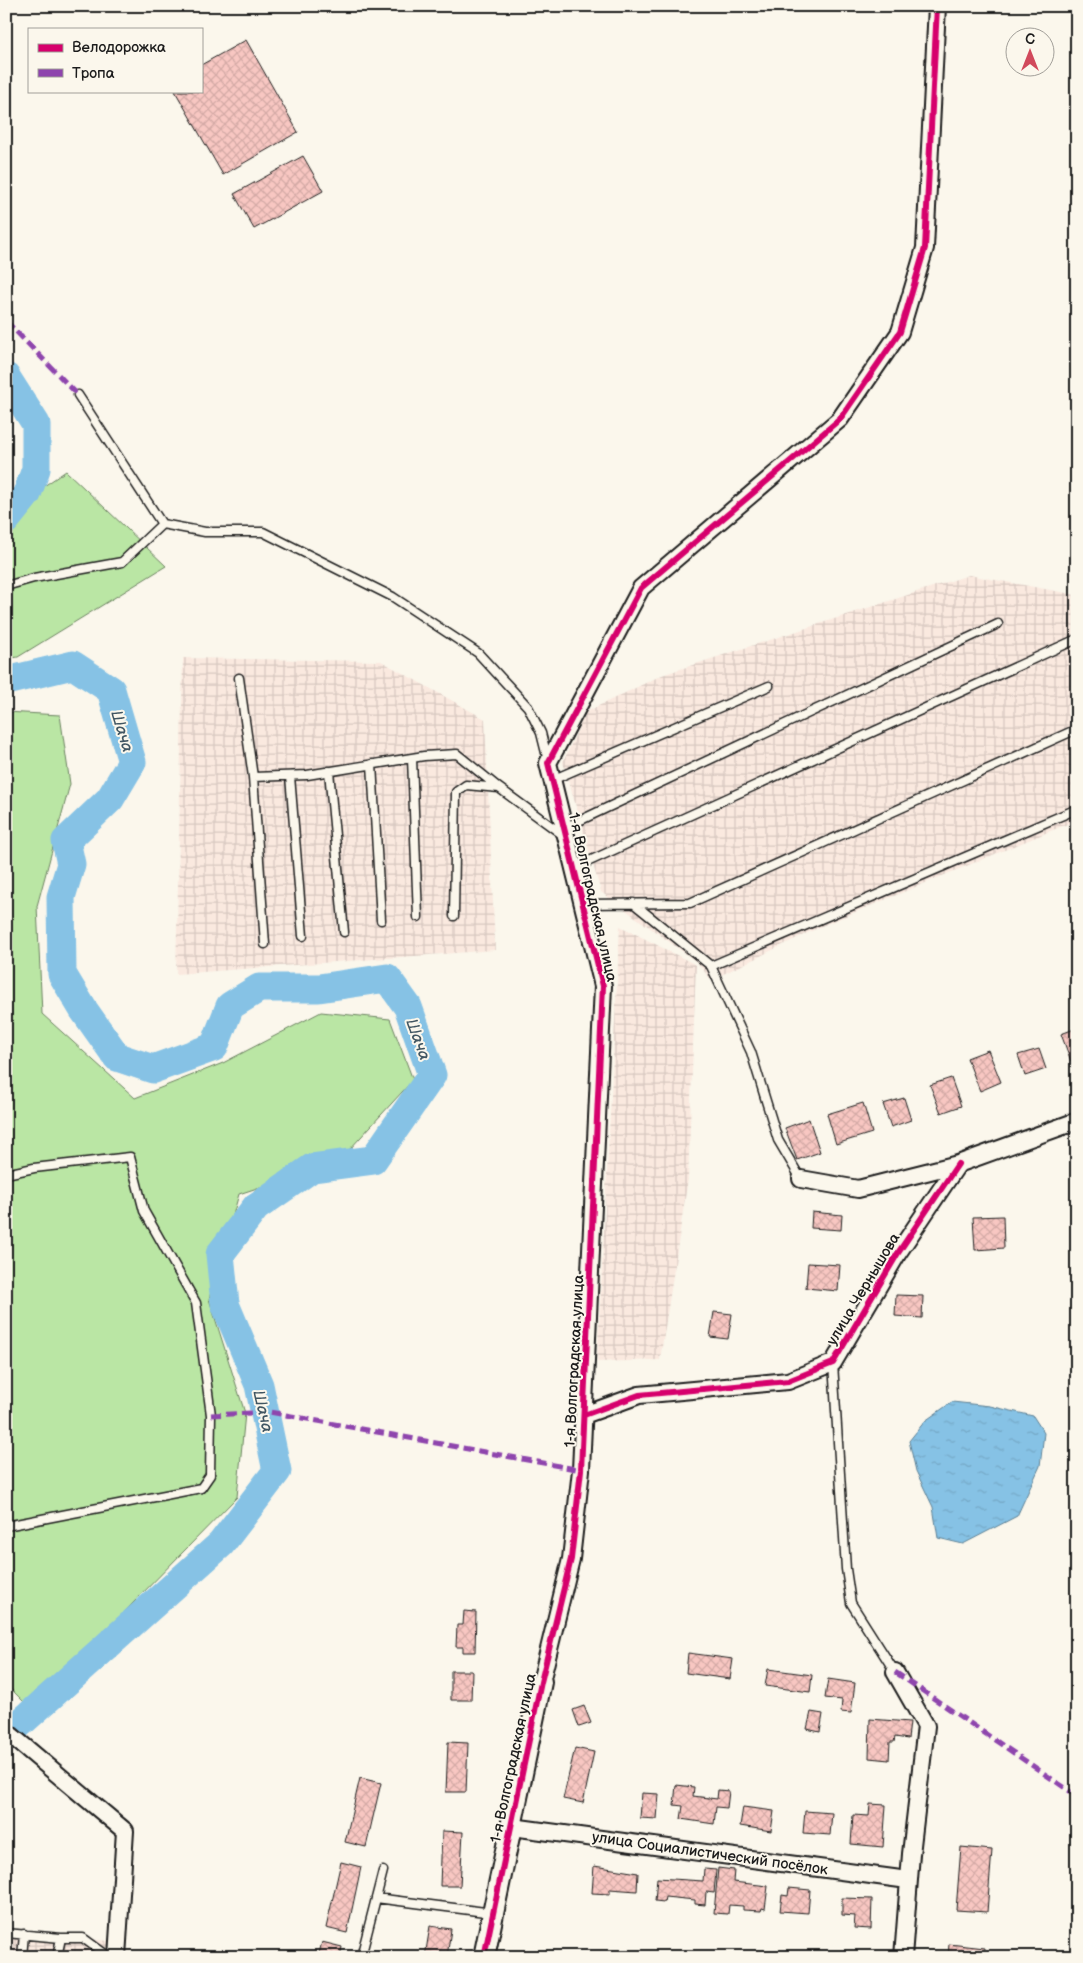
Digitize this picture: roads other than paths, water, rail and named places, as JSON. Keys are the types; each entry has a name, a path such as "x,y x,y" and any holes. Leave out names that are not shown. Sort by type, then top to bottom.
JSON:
{"street":[{"path":"548,763 641,588 840,419 900,332 925,248 937,6"},
{"name":"1-я Волгоградская улица","path":"484,1957 541,1682 571,1559 581,1470 584,1415 603,986 548,763"},
{"path":"801,1178 858,1188 958,1164 1077,1122"},
{"name":"улица Чернышова","path":"584,1415 639,1395 788,1381 833,1363 898,1253 958,1164"},
{"path":"895,1672 926,1726 908,1880 903,1957"},
{"path":"6,1731 32,1755 125,1831 117,1957"},
{"name":"улица Социалистический посёлок","path":"512,1827 908,1880"}],"lane":[{"path":"78,396 162,524 205,532 263,532 393,598 478,653 528,707 541,732 548,763"},
{"path":"6,586 34,578 122,562 162,524"},
{"path":"253,777 290,776 412,758 457,754 500,788 565,833 998,624"},
{"path":"574,868 1077,639"},
{"path":"239,678 253,777 265,944"},
{"path":"552,780 769,686"},
{"path":"583,904 690,903 1077,729"},
{"path":"412,758 418,917"},
{"path":"372,764 381,920"},
{"path":"329,771 344,932"},
{"path":"290,776 303,936"},
{"path":"454,916 456,792 466,785 500,788"},
{"path":"711,966 1077,809"},
{"path":"634,903 711,966 751,1052 778,1140 801,1178"},
{"path":"6,1174 34,1168 130,1157 144,1211 196,1303 211,1415 210,1475 201,1488 6,1526"},
{"path":"833,1363 846,1569 851,1603 895,1672"},
{"path":"361,1957 383,1871"},
{"path":"376,1898 493,1913"},
{"path":"6,1933 83,1938 109,1957"},
{"path":"22,1957 24,1934"},
{"path":"58,1957 61,1938"}],"water":[{"path":"952,1402 990,1406 1033,1416 1044,1433 1040,1466 1017,1516 963,1544 938,1538 933,1507 916,1471 909,1441 925,1421"}],"waterway":[{"name":"Шача","path":"6,377 36,424 36,469 27,494 6,520"},
{"name":"Шача","path":"6,681 73,665 111,690 132,762 110,799 66,841 71,864 61,897 62,974 83,1009 117,1057 153,1069 214,1047 230,1006 259,988 319,988 387,978 408,1007 432,1075 373,1160 312,1168 256,1207 220,1254 225,1304 259,1385 277,1471 221,1544 6,1736"}]}
